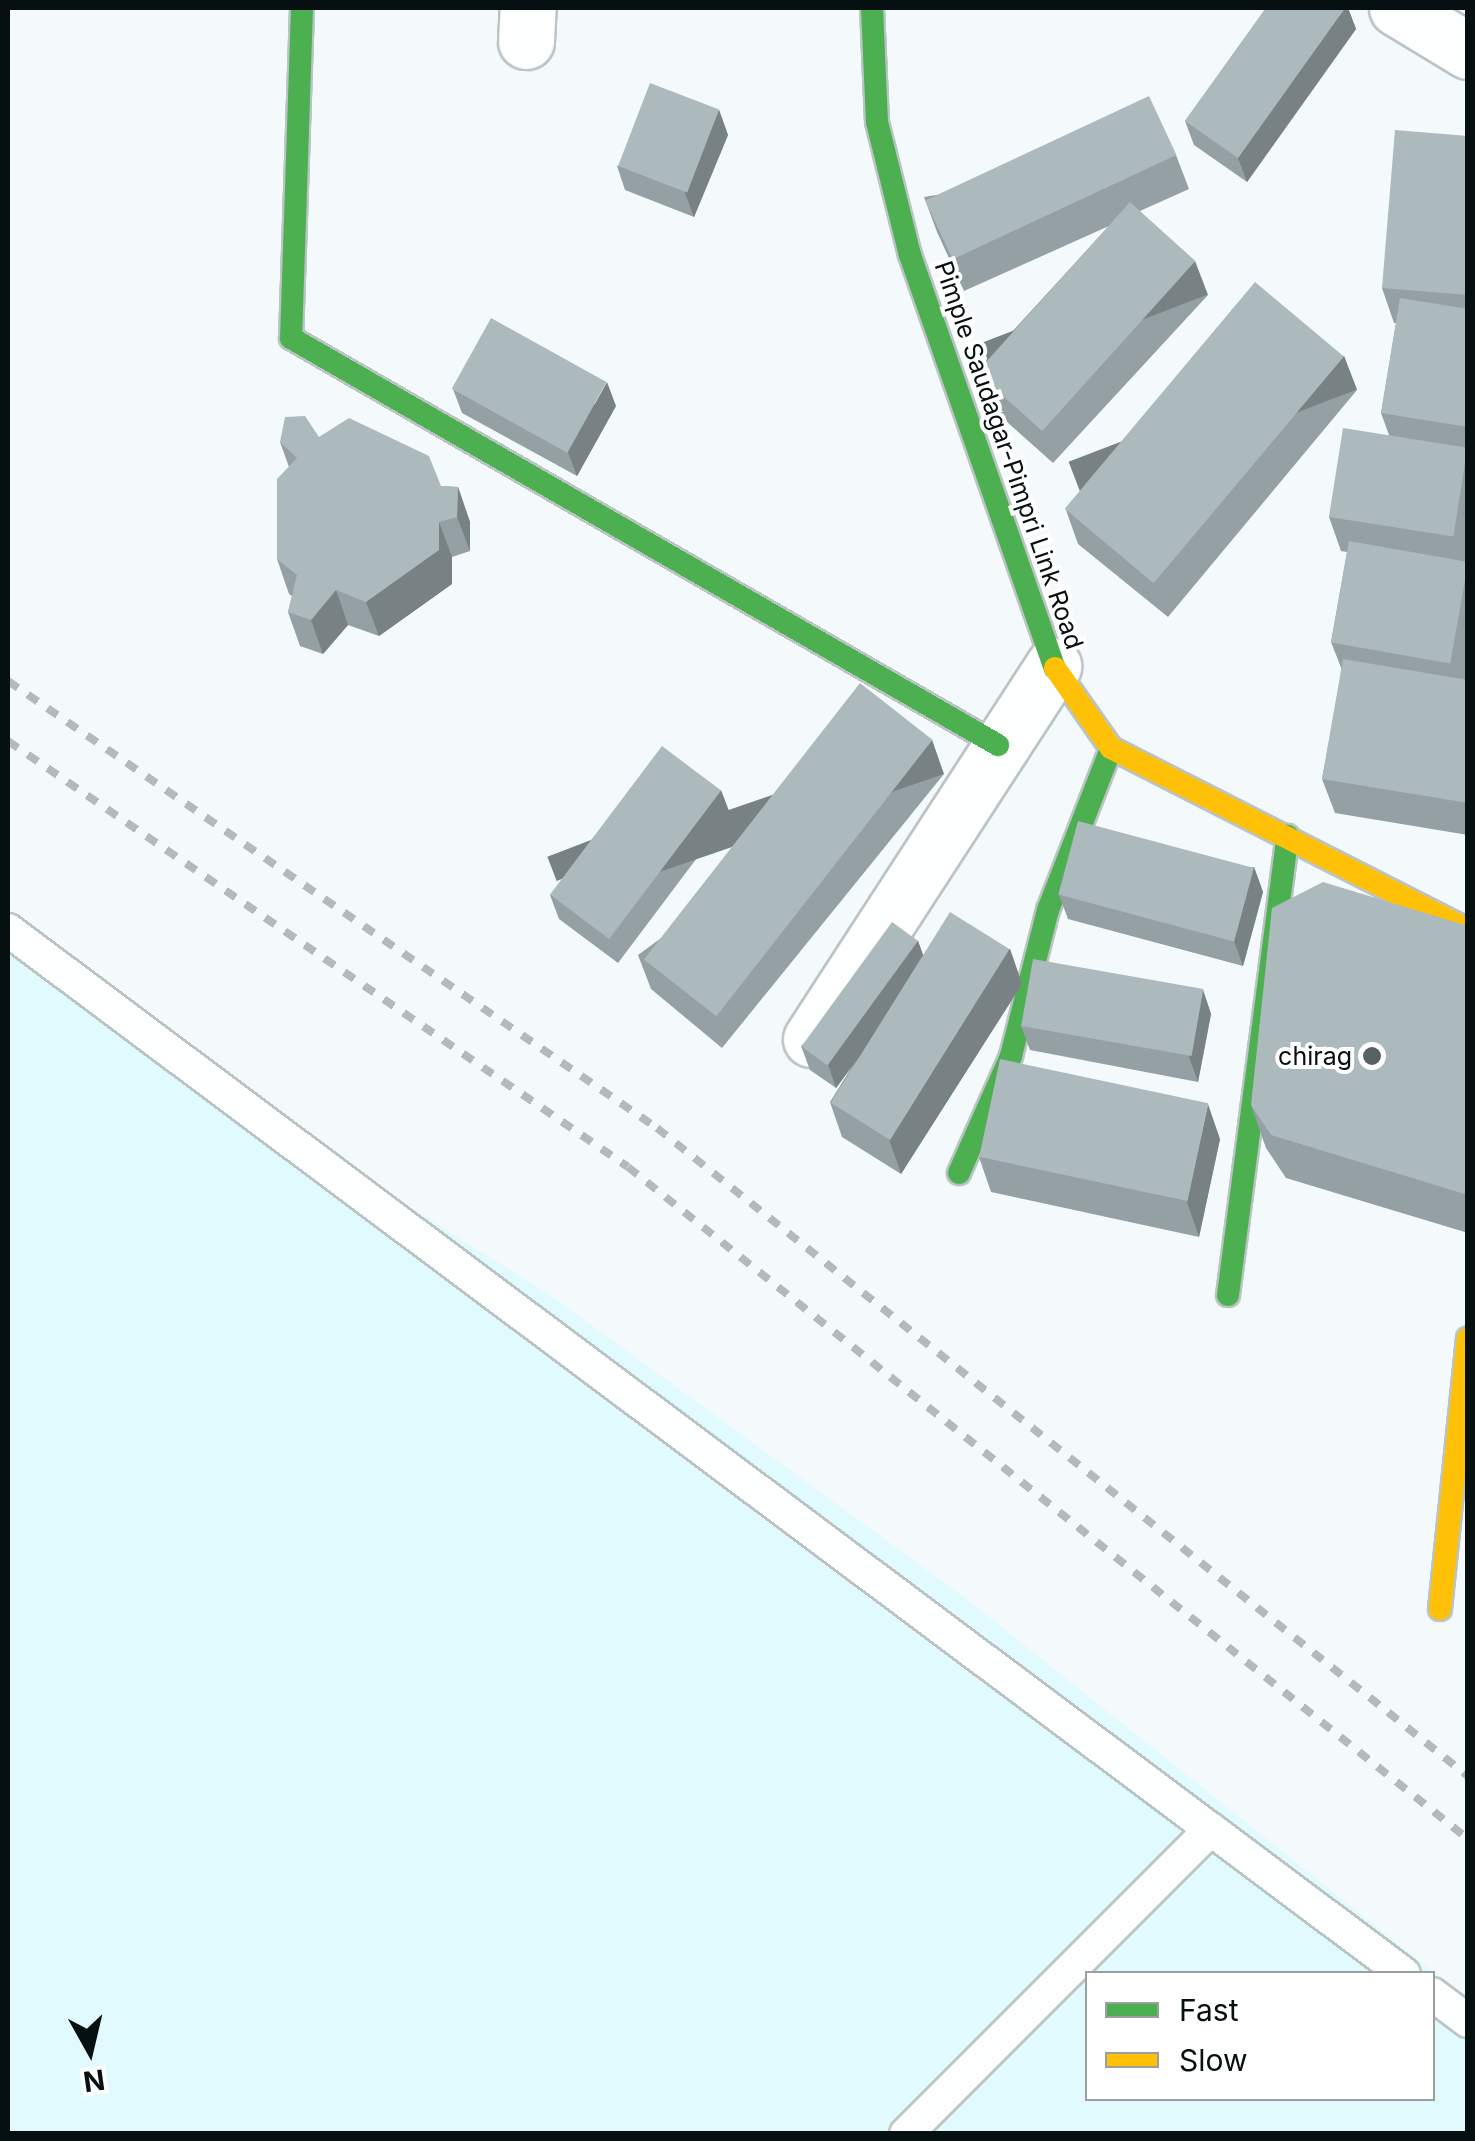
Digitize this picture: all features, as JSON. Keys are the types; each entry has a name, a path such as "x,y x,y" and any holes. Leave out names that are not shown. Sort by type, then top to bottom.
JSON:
{"street":[{"path":"302,8 291,338 998,745"},
{"name":"Pimple Saudagar-Pimpri Link Road","path":"872,8 877,122 910,255 1053,666 1111,748 1468,930"},
{"path":"1397,8 1468,51"},
{"path":"811,1039 998,745 1053,666"},
{"path":"958,1172 1011,1056 1048,910 1111,748"},
{"path":"1228,1295 1288,836"},
{"path":"1440,1609 1468,1338"}],"lane":[{"path":"8,930 1400,1971"},
{"path":"906,2134 1211,1829"},
{"path":"1435,1996 1468,2020"}],"shaded area":[{"path":"8,954 553,1297 964,1597 1432,1971 1085,1971 1085,2101 1435,2101 1435,1974 1467,2003 1467,2133 8,2133"}],"building":[{"path":"1266,8 1345,8 1238,158 1185,121"},
{"path":"650,83 719,110 687,193 618,166"},
{"path":"1149,96 1176,155 953,259 925,200"},
{"path":"1395,130 1468,136 1468,295 1382,288"},
{"path":"1130,202 1195,261 1042,431 977,372"},
{"path":"1255,282 1344,357 1154,583 1065,509"},
{"path":"1400,298 1468,309 1468,427 1381,413"},
{"path":"491,318 606,382 567,453 452,389"},
{"path":"305,416 319,437 349,418 429,456 441,486 458,487 457,517 439,522 439,550 366,602 336,590 311,620 288,612 297,575 277,559 277,479 297,458 280,442 285,417"},
{"path":"1343,428 1467,448 1453,537 1329,517"},
{"path":"1349,541 1468,562 1450,663 1331,642"},
{"path":"1343,659 1468,680 1468,803 1322,779"},
{"path":"860,683 932,740 716,1016 644,960"},
{"path":"662,746 721,791 609,939 550,895"},
{"path":"1078,821 1254,868 1234,942 1058,894"},
{"name":"chirag","path":"1323,882 1468,926 1468,1195 1271,1135 1251,1105 1272,908"},
{"path":"950,912 1009,949 890,1140 831,1103"},
{"path":"892,922 918,941 827,1065 801,1047"},
{"path":"1033,959 1203,989 1192,1056 1021,1026"},
{"path":"1000,1059 1208,1103 1188,1201 979,1157"}],"railway":[{"path":"8,681 657,1128 1468,1776"},
{"path":"8,741 628,1167 1468,1839"}],"traffic: fast":[{"path":"302,8 291,338 998,745"},
{"path":"872,8 877,122 910,255 1055,668"},
{"path":"959,1173 1011,1056 1048,910 1111,748"},
{"path":"1228,1295 1288,836"}],"traffic: slow":[{"path":"1055,668 1111,748 1468,930"},
{"path":"1440,1609 1468,1338"}],"place":[{"name":"chirag","path":"1372,1056"}]}
